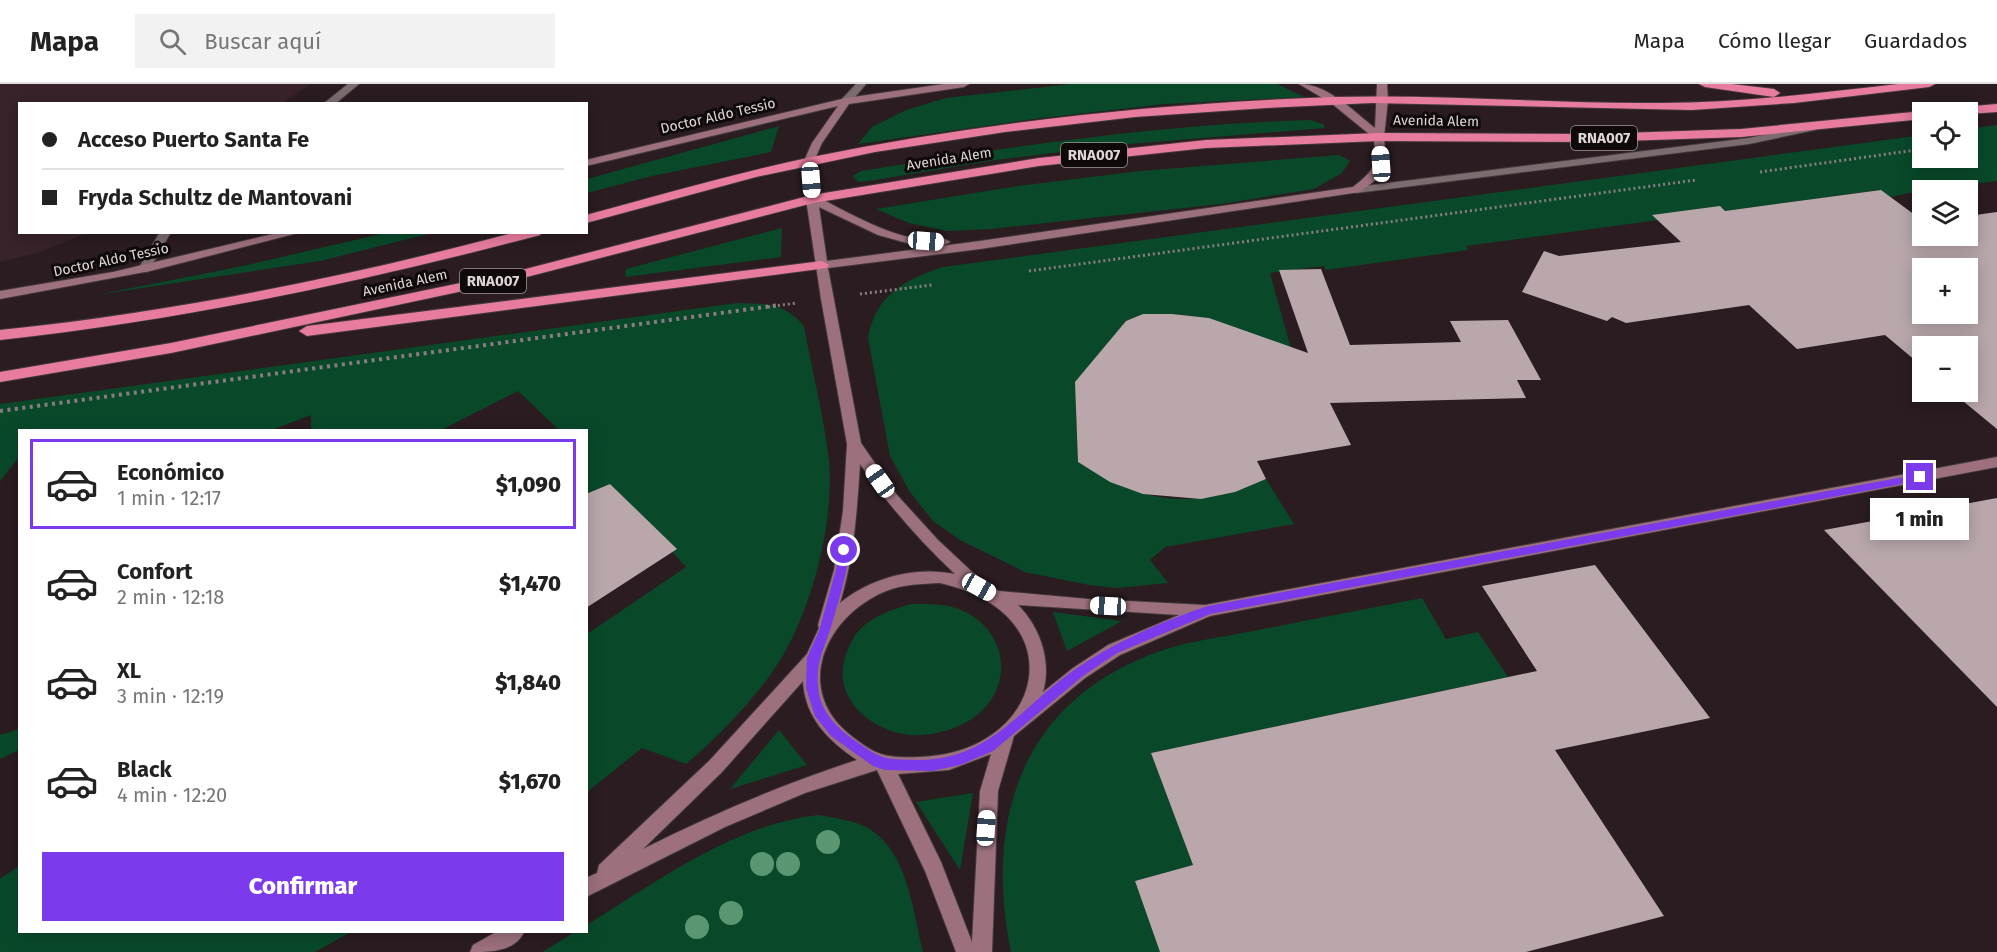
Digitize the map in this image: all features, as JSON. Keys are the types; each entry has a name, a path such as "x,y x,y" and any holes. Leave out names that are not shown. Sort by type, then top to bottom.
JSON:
{"highway":[{"path":"1705,84 1808,97"},
{"name":"Avenida Alem","path":"588,218 810,161 888,146 1060,121 1220,107 1335,101 1383,100 1656,107 1718,105 1929,84"},
{"path":"1978,110 1997,108"},
{"name":"Avenida Alem","path":"0,377 171,348 515,276 812,199 971,171 1118,152 1206,144 1379,136 1615,137 1741,133 1912,116"},
{"name":"Avenida Alem","path":"0,335 138,319 306,288 438,258 528,234"},
{"path":"171,348 822,265"}],"street":[{"path":"331,102 354,84"},
{"path":"590,886 716,766 813,658 824,631 842,570 850,511 854,444 822,265 812,199 810,161 817,143 846,101 861,84"},
{"name":"Doctor Aldo Tessio","path":"588,163 846,101 964,84"},
{"path":"1304,84 1335,101 1379,136"},
{"path":"1356,190 1374,176 1381,164 1379,136 1383,100 1382,84"},
{"path":"822,265 980,245 1356,190 1726,144 1828,124"},
{"path":"812,199 882,233 907,240 980,245"},
{"path":"144,269 165,234"},
{"name":"Doctor Aldo Tessio","path":"0,295 61,286 144,269 289,234"},
{"path":"854,444 892,499 933,544 979,587"},
{"path":"590,886 718,821 802,786 881,763 932,765 960,760 989,747 1006,735 1020,720 1079,673 1114,650 1208,610 1997,462"},
{"path":"824,631 850,603 881,586 911,579 940,577 979,587 998,597 1016,612 1029,630 1037,651 1038,673 1034,696 1020,720"},
{"path":"998,597 1208,610"},
{"path":"813,658 812,688 819,713 835,733 881,763 934,869 966,952"},
{"path":"982,952 989,791 1006,735"},
{"path":"480,952 512,933"}],"shaded area":[{"path":"0,84 311,84 284,102 18,102 18,234 85,234 40,252 0,262"}],"green space":[{"path":"1071,84 1277,84 1304,97 1165,104 1033,119 858,144 872,127 906,110 946,98"},
{"path":"1310,120 1323,124 1325,128 1117,145 995,160 869,181 858,182 853,176 861,171 1084,138 1197,126"},
{"path":"1997,125 1997,181 1978,183 1978,180 1912,180 1912,192 1891,197 1880,190 1466,246 1468,250 1326,270 1324,266 1270,273 1303,392 1209,318 1143,314 1126,321 1097,356 1076,410 1078,462 1125,487 1170,498 1192,499 1215,496 1266,479 1294,524 1165,547 1150,560 1168,583 1117,588 1089,585 1025,572 960,540 933,521 910,492 890,456 868,338 872,323 877,311 894,291 916,277 943,267 1912,136 1912,168 1978,168 1978,128"},
{"path":"779,126 771,152 652,176 588,193 588,179"},
{"path":"1339,155 1350,161 1342,173 1314,189 1221,204 991,229 947,231 909,223 876,209 1018,186 1140,171"},
{"path":"782,228 781,257 625,277 626,269"},
{"path":"381,234 428,234 320,261 96,295 243,266"},
{"path":"737,303 766,304 789,312 804,326 827,444 830,486 828,514 816,572 797,628 785,653 752,699 686,764 642,748 588,791 588,633 686,567 610,484 588,494 588,429 558,429 518,391 443,429 311,429 311,415 275,429 18,429 18,458 0,481 0,404"},
{"path":"1422,598 1446,639 1478,632 1508,677 1151,753 1193,865 1135,881 1160,952 1011,952 1004,905 1003,859 1009,816 1021,776 1040,739 1068,706 1103,678 1147,656 1172,647"},
{"path":"911,604 949,606 973,616 991,634 1000,657 999,682 986,707 962,725 926,735 903,734 877,725 856,708 844,685 845,658 859,631 877,617"},
{"path":"1053,612 1122,621 1067,651"},
{"path":"18,729 18,750 0,759 0,735"},
{"path":"779,730 807,765 730,789"},
{"path":"973,793 960,870 916,802"},
{"path":"818,815 845,820 871,830 883,840 901,869 907,885 923,952 542,952 573,933 588,933 588,924 697,857 757,830"},
{"path":"18,867 18,933 349,933 315,952 0,952 0,879"}],"building":[{"path":"1881,190 1912,213 1912,246 1978,246 1978,215 1997,212 1997,429 1964,402 1978,402 1978,336 1912,336 1912,358 1885,335 1797,349 1749,305 1626,323 1612,317 1607,321 1522,292 1544,251 1559,256 1681,242 1652,215 1720,206 1725,211"},
{"path":"1321,269 1350,345 1461,342 1450,321 1508,320 1541,380 1517,380 1526,398 1330,403 1351,445 1257,461 1266,479 1235,492 1201,499 1143,494 1110,482 1078,462 1075,382 1126,321 1143,314 1209,318 1308,353 1279,270"},
{"path":"610,484 677,549 588,607 588,493"},
{"path":"1997,498 1997,707 1824,530"},
{"path":"1595,565 1710,718 1555,750 1664,916 1526,952 1160,952 1135,881 1193,865 1151,753 1537,671 1482,586"}],"route":[{"path":"844,550 842,570 824,631 813,658 812,688 819,713 835,733 877,762 885,765 932,765 960,760 989,747 1079,673 1114,650 1208,610 1920,477"}]}
